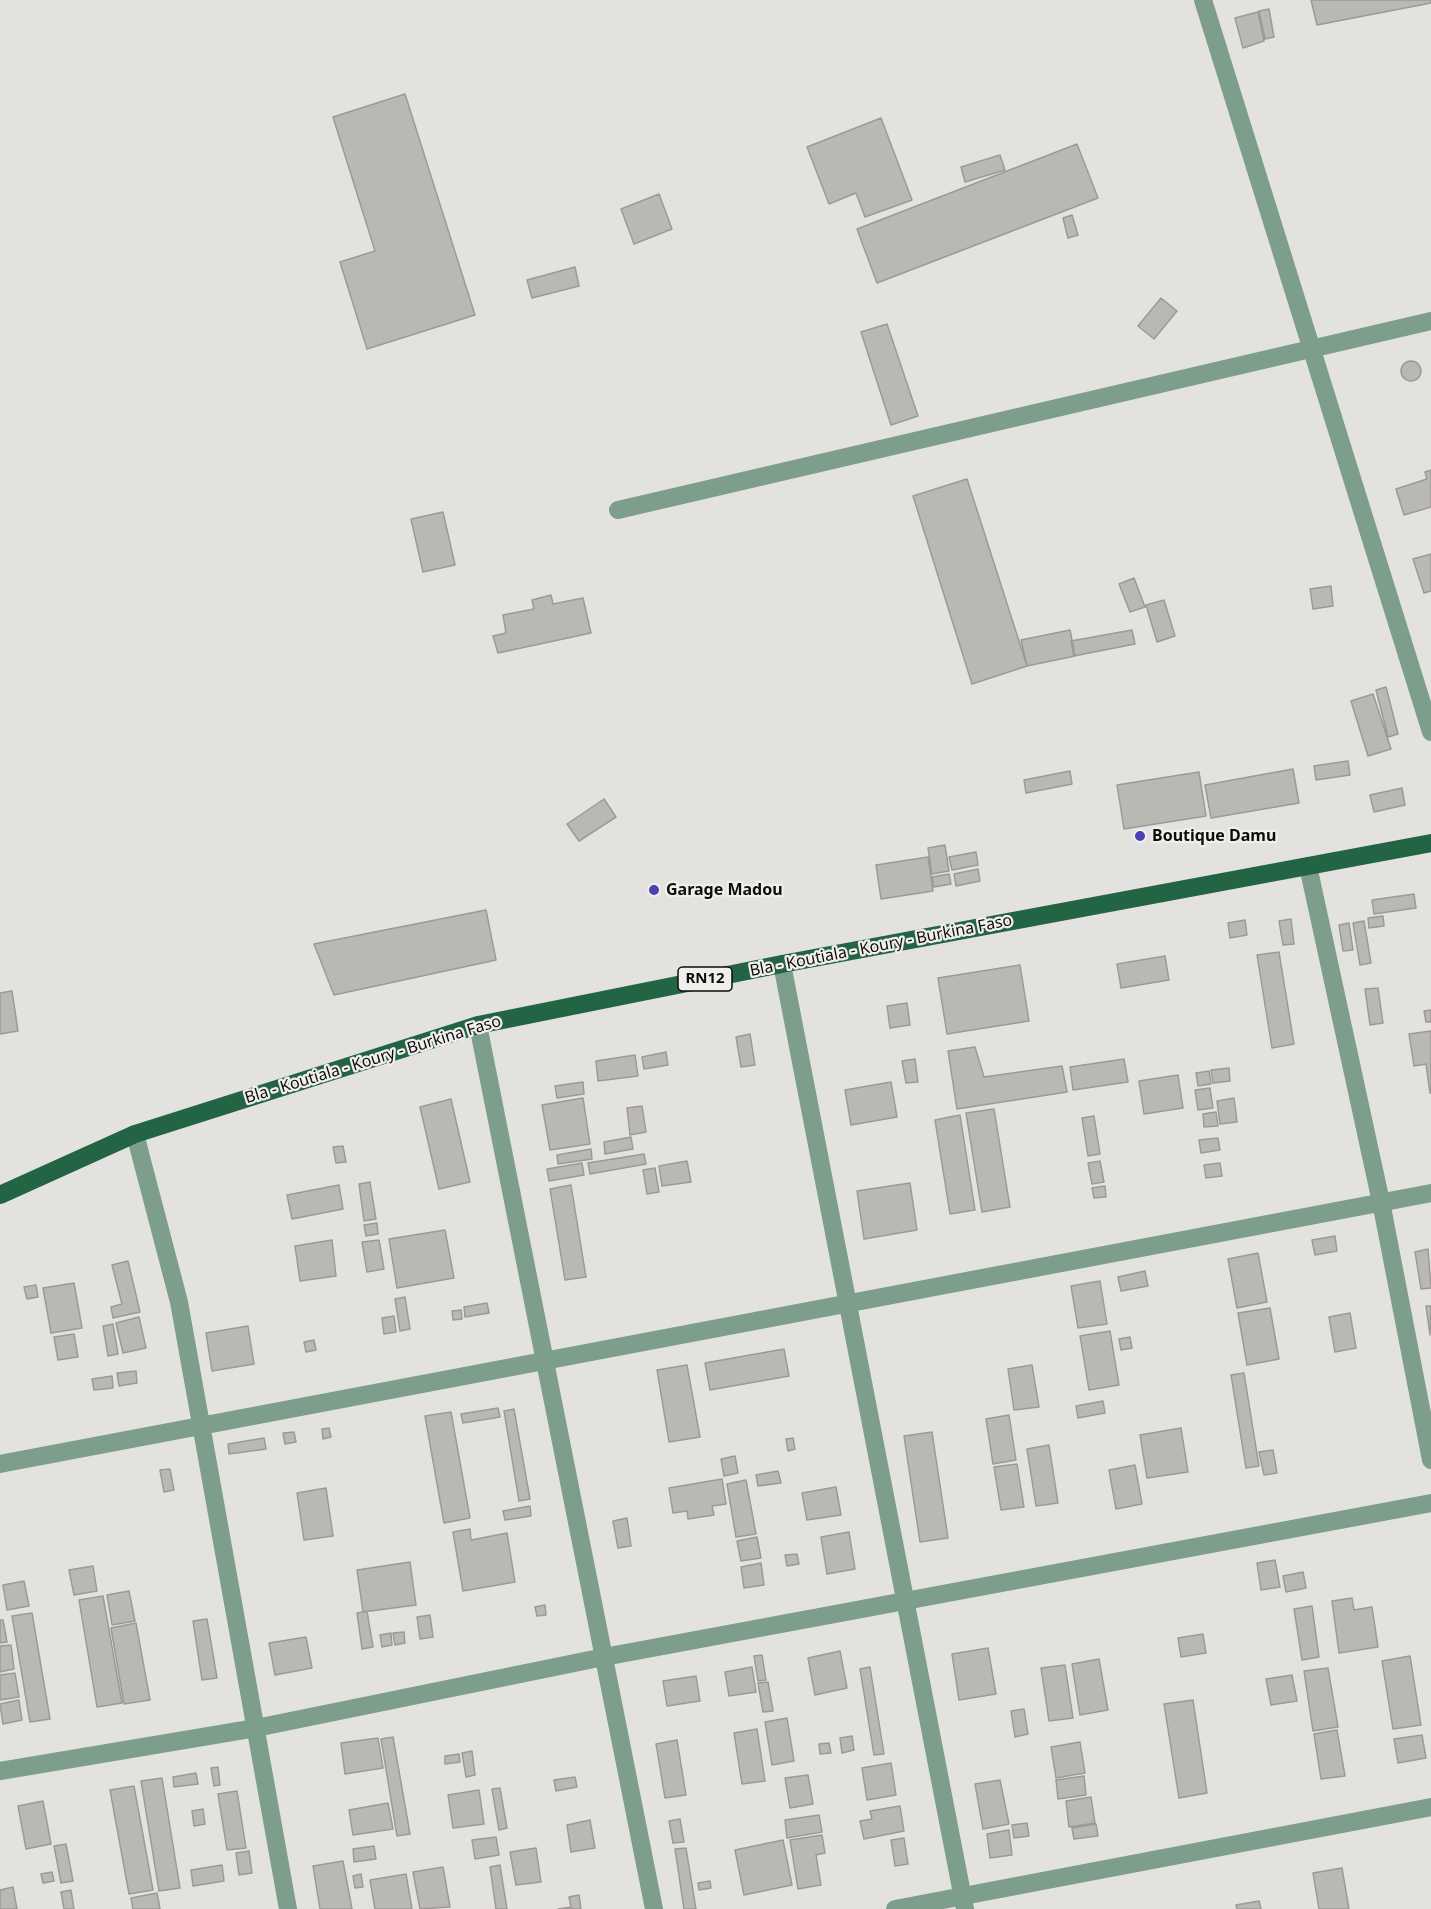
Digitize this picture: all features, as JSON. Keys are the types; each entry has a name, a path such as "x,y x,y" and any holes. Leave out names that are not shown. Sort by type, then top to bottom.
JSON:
{"main road":[{"name":"Bla - Koutiala - Koury - Burkina Faso","path":"0,1195 135,1134 478,1025 782,964 1431,843"}],"street":[{"path":"1203,0 1431,732"},
{"path":"618,510 1431,321"},
{"path":"1308,866 1381,1202 1431,1460"},
{"path":"782,964 963,1903"},
{"path":"478,1025 654,1909"},
{"path":"135,1134 179,1302 288,1909"},
{"path":"0,1464 1431,1193"},
{"path":"0,1772 256,1728 604,1657 1431,1503"},
{"path":"895,1909 963,1903 1431,1807"}],"building":[{"path":"1311,0 1431,0 1431,3 1317,25"},
{"path":"1269,9 1274,37 1265,39 1259,11"},
{"path":"1258,12 1264,41 1243,48 1235,18"},
{"path":"405,94 475,315 367,349 340,262 375,251 333,117"},
{"path":"881,118 912,200 865,217 856,193 829,204 807,147"},
{"path":"1077,144 1098,198 877,283 857,229"},
{"path":"1000,155 1005,170 965,182 961,167"},
{"path":"659,194 672,229 634,244 621,209"},
{"path":"1072,215 1078,235 1068,238 1063,218"},
{"path":"575,267 579,286 532,298 527,280"},
{"path":"1161,298 1177,311 1154,339 1138,326"},
{"path":"887,324 918,416 891,425 861,332"},
{"path":"1407,361 1415,361 1421,367 1421,375 1415,381 1407,381 1401,375 1401,367"},
{"path":"1431,470 1431,507 1404,515 1396,489 1427,479 1425,472"},
{"path":"967,479 1027,666 972,684 913,496"},
{"path":"443,512 455,565 423,572 411,519"},
{"path":"1431,554 1431,591 1424,593 1413,559"},
{"path":"1134,578 1145,607 1130,612 1119,584"},
{"path":"1331,586 1333,606 1313,609 1310,589"},
{"path":"551,595 553,604 583,598 591,633 498,653 493,636 506,633 503,615 534,609 532,600"},
{"path":"1164,600 1175,636 1157,642 1146,605"},
{"path":"1070,630 1075,656 1027,666 1021,640"},
{"path":"1132,630 1135,644 1074,656 1071,641"},
{"path":"1386,687 1398,734 1388,737 1376,690"},
{"path":"1373,694 1391,749 1368,756 1351,701"},
{"path":"1348,761 1350,775 1316,780 1314,766"},
{"path":"1293,769 1299,803 1211,818 1205,785"},
{"path":"1070,771 1072,784 1026,793 1024,780"},
{"path":"1199,772 1206,816 1124,829 1117,785"},
{"path":"1402,788 1405,805 1374,812 1370,795"},
{"path":"604,799 616,817 579,841 567,824"},
{"path":"945,845 949,871 932,874 928,848"},
{"path":"976,852 978,865 952,870 949,857"},
{"path":"928,857 933,891 881,899 876,865"},
{"path":"978,869 980,881 956,886 954,874"},
{"path":"949,874 951,884 934,887 932,877"},
{"path":"1414,894 1416,908 1374,914 1372,900"},
{"path":"486,910 496,960 334,995 314,944"},
{"path":"1383,916 1384,926 1369,928 1368,918"},
{"path":"1291,919 1294,944 1283,945 1279,921"},
{"path":"1245,920 1247,935 1230,938 1228,923"},
{"path":"1364,921 1371,963 1360,965 1353,923"},
{"path":"1349,923 1353,950 1343,951 1339,925"},
{"path":"1279,952 1294,1044 1272,1048 1257,955"},
{"path":"1165,956 1169,980 1121,988 1117,964"},
{"path":"1020,965 1029,1021 947,1034 938,978"},
{"path":"1378,988 1383,1023 1370,1025 1365,989"},
{"path":"12,991 18,1031 0,1034 0,993"},
{"path":"907,1003 910,1025 890,1028 887,1006"},
{"path":"1431,1010 1431,1022 1426,1022 1424,1011"},
{"path":"1431,1031 1430,1093 1426,1064 1414,1066 1409,1034"},
{"path":"750,1034 755,1065 741,1067 736,1037"},
{"path":"975,1047 984,1077 1062,1066 1067,1092 957,1109 948,1051"},
{"path":"666,1052 668,1065 644,1069 642,1057"},
{"path":"635,1055 638,1076 598,1081 596,1061"},
{"path":"915,1059 918,1082 906,1083 902,1061"},
{"path":"1124,1059 1128,1082 1073,1090 1070,1067"},
{"path":"1229,1068 1230,1081 1213,1083 1211,1070"},
{"path":"1209,1071 1211,1084 1198,1086 1196,1073"},
{"path":"1178,1075 1183,1108 1144,1114 1139,1081"},
{"path":"583,1082 584,1094 557,1098 555,1086"},
{"path":"891,1082 897,1117 851,1125 845,1090"},
{"path":"1210,1088 1213,1108 1198,1110 1195,1090"},
{"path":"583,1098 590,1144 550,1150 542,1105"},
{"path":"1234,1098 1237,1122 1220,1124 1217,1101"},
{"path":"451,1099 470,1182 439,1189 420,1107"},
{"path":"642,1106 646,1132 630,1135 627,1108"},
{"path":"994,1109 1010,1207 982,1212 966,1113"},
{"path":"1216,1112 1218,1126 1204,1127 1203,1114"},
{"path":"960,1115 975,1210 950,1214 935,1120"},
{"path":"1094,1116 1100,1154 1088,1156 1082,1118"},
{"path":"631,1137 633,1149 605,1154 604,1142"},
{"path":"1218,1138 1220,1150 1201,1153 1199,1140"},
{"path":"343,1146 346,1162 336,1163 333,1147"},
{"path":"591,1149 592,1159 558,1164 557,1155"},
{"path":"644,1154 646,1164 590,1174 588,1163"},
{"path":"687,1161 691,1182 662,1186 659,1166"},
{"path":"1100,1161 1104,1182 1092,1184 1088,1163"},
{"path":"582,1163 584,1175 549,1181 547,1169"},
{"path":"1220,1163 1222,1176 1206,1178 1204,1165"},
{"path":"655,1168 659,1192 647,1194 643,1170"},
{"path":"370,1182 376,1219 364,1221 359,1184"},
{"path":"910,1183 917,1230 864,1239 857,1191"},
{"path":"339,1185 343,1209 292,1219 287,1195"},
{"path":"571,1185 586,1277 565,1280 550,1189"},
{"path":"1105,1186 1106,1197 1094,1198 1092,1188"},
{"path":"377,1223 378,1234 366,1236 364,1225"},
{"path":"445,1230 454,1278 397,1288 389,1239"},
{"path":"1335,1236 1337,1251 1315,1255 1312,1240"},
{"path":"332,1240 336,1276 300,1281 295,1246"},
{"path":"379,1240 384,1269 367,1272 362,1242"},
{"path":"1428,1249 1431,1288 1421,1289 1415,1252"},
{"path":"1258,1253 1267,1302 1237,1308 1228,1259"},
{"path":"128,1261 140,1312 113,1318 111,1307 122,1304 112,1265"},
{"path":"1145,1271 1148,1286 1121,1291 1118,1277"},
{"path":"1100,1281 1107,1324 1078,1328 1071,1286"},
{"path":"74,1283 82,1328 51,1333 43,1288"},
{"path":"36,1285 38,1297 27,1299 24,1287"},
{"path":"405,1297 410,1329 400,1331 395,1299"},
{"path":"487,1303 489,1313 465,1317 464,1307"},
{"path":"1426,1306 1431,1306 1430,1335"},
{"path":"1270,1308 1279,1359 1247,1365 1238,1313"},
{"path":"461,1310 462,1319 453,1320 452,1311"},
{"path":"1350,1313 1356,1348 1335,1352 1329,1317"},
{"path":"394,1316 396,1332 384,1334 382,1318"},
{"path":"139,1317 146,1348 123,1353 116,1323"},
{"path":"113,1324 118,1354 108,1356 103,1326"},
{"path":"248,1326 254,1364 212,1371 206,1333"},
{"path":"1110,1331 1119,1385 1089,1390 1080,1336"},
{"path":"74,1334 78,1357 58,1360 54,1337"},
{"path":"1130,1337 1132,1348 1121,1350 1119,1339"},
{"path":"314,1340 316,1350 306,1352 304,1342"},
{"path":"784,1349 789,1376 710,1390 705,1363"},
{"path":"687,1365 700,1437 669,1442 657,1370"},
{"path":"1032,1365 1039,1407 1014,1410 1008,1369"},
{"path":"136,1371 137,1383 119,1386 117,1373"},
{"path":"1244,1373 1259,1466 1246,1468 1231,1375"},
{"path":"112,1376 113,1388 94,1390 92,1379"},
{"path":"1103,1401 1105,1413 1078,1418 1076,1406"},
{"path":"498,1408 500,1417 463,1423 461,1414"},
{"path":"514,1409 530,1499 519,1501 504,1411"},
{"path":"451,1412 470,1518 444,1523 425,1416"},
{"path":"1009,1415 1016,1460 993,1464 986,1419"},
{"path":"329,1428 331,1437 323,1439 322,1429"},
{"path":"1181,1428 1188,1472 1147,1478 1140,1435"},
{"path":"294,1432 296,1442 285,1444 283,1433"},
{"path":"932,1432 948,1538 920,1542 904,1436"},
{"path":"264,1438 266,1449 229,1454 228,1444"},
{"path":"793,1438 795,1449 788,1451 786,1439"},
{"path":"1049,1445 1058,1503 1036,1506 1027,1449"},
{"path":"1273,1450 1277,1473 1264,1475 1259,1452"},
{"path":"735,1456 738,1473 724,1476 721,1459"},
{"path":"1017,1464 1024,1507 1001,1510 994,1467"},
{"path":"1135,1465 1142,1504 1116,1509 1109,1470"},
{"path":"170,1469 174,1490 164,1492 160,1470"},
{"path":"778,1471 781,1483 758,1486 756,1475"},
{"path":"722,1479 726,1504 712,1506 714,1515 688,1519 687,1511 673,1513 669,1488"},
{"path":"746,1480 756,1534 736,1537 727,1484"},
{"path":"836,1487 841,1515 807,1520 802,1493"},
{"path":"326,1488 333,1536 304,1540 297,1493"},
{"path":"530,1506 531,1516 505,1520 503,1511"},
{"path":"627,1518 631,1546 618,1548 613,1521"},
{"path":"470,1529 471,1540 507,1533 515,1582 463,1591 453,1532"},
{"path":"849,1532 855,1569 827,1574 821,1537"},
{"path":"757,1537 761,1558 741,1561 737,1541"},
{"path":"797,1554 799,1564 787,1566 785,1555"},
{"path":"1275,1560 1280,1587 1261,1590 1257,1563"},
{"path":"410,1562 416,1605 363,1612 357,1570"},
{"path":"761,1563 764,1585 744,1588 741,1567"},
{"path":"93,1566 97,1591 74,1595 69,1570"},
{"path":"1303,1572 1306,1588 1286,1592 1283,1576"},
{"path":"24,1581 29,1606 7,1610 3,1585"},
{"path":"129,1591 135,1621 112,1625 107,1595"},
{"path":"103,1596 122,1703 97,1707 79,1600"},
{"path":"1352,1598 1354,1610 1372,1607 1378,1647 1339,1653 1332,1601"},
{"path":"545,1605 546,1615 537,1616 535,1607"},
{"path":"1312,1606 1319,1657 1302,1660 1294,1609"},
{"path":"367,1611 373,1647 362,1649 357,1613"},
{"path":"32,1613 50,1719 30,1722 12,1616"},
{"path":"430,1615 433,1637 420,1639 417,1617"},
{"path":"207,1619 217,1678 202,1680 193,1621"},
{"path":"0,1620 3,1620 7,1642 0,1643"},
{"path":"136,1623 150,1700 124,1704 111,1628"},
{"path":"404,1632 405,1643 395,1645 393,1633"},
{"path":"391,1633 392,1645 382,1647 380,1635"},
{"path":"1203,1634 1206,1653 1181,1657 1178,1638"},
{"path":"306,1637 312,1668 275,1675 269,1643"},
{"path":"11,1645 14,1669 0,1672 0,1646"},
{"path":"988,1648 996,1694 959,1700 952,1654"},
{"path":"840,1651 847,1688 815,1695 808,1658"},
{"path":"762,1655 766,1680 758,1681 754,1656"},
{"path":"1410,1656 1421,1725 1393,1729 1382,1661"},
{"path":"1099,1659 1108,1710 1080,1715 1072,1664"},
{"path":"1065,1665 1073,1718 1049,1721 1041,1668"},
{"path":"752,1667 756,1692 729,1696 725,1672"},
{"path":"870,1667 884,1754 874,1755 860,1669"},
{"path":"1328,1668 1338,1727 1313,1731 1304,1671"},
{"path":"15,1673 19,1697 0,1700 0,1675"},
{"path":"1292,1675 1297,1701 1271,1705 1266,1679"},
{"path":"696,1676 700,1701 667,1706 663,1681"},
{"path":"768,1682 773,1711 763,1712 758,1683"},
{"path":"19,1700 22,1720 3,1724 0,1704"},
{"path":"1193,1700 1207,1793 1179,1798 1164,1704"},
{"path":"1024,1709 1028,1734 1015,1737 1011,1711"},
{"path":"787,1718 794,1761 772,1765 765,1722"},
{"path":"757,1729 765,1781 742,1784 734,1733"},
{"path":"1337,1730 1345,1776 1321,1779 1314,1734"},
{"path":"1422,1735 1426,1758 1398,1763 1394,1739"},
{"path":"852,1736 854,1750 842,1753 840,1738"},
{"path":"393,1737 410,1834 397,1836 381,1739"},
{"path":"378,1738 383,1768 345,1774 341,1743"},
{"path":"677,1740 686,1795 665,1798 656,1744"},
{"path":"1080,1742 1085,1773 1056,1778 1051,1747"},
{"path":"829,1743 831,1753 820,1754 819,1744"},
{"path":"472,1751 475,1775 466,1777 462,1753"},
{"path":"459,1754 460,1762 445,1764 445,1756"},
{"path":"891,1763 896,1795 867,1800 862,1768"},
{"path":"218,1767 220,1785 214,1786 211,1768"},
{"path":"196,1773 198,1784 174,1787 173,1777"},
{"path":"808,1775 813,1804 790,1808 785,1778"},
{"path":"1084,1776 1086,1795 1058,1799 1056,1780"},
{"path":"575,1777 577,1787 556,1791 554,1780"},
{"path":"162,1778 180,1888 159,1891 141,1781"},
{"path":"1000,1780 1009,1824 983,1829 975,1784"},
{"path":"134,1786 153,1890 129,1894 110,1790"},
{"path":"500,1788 507,1828 499,1830 492,1789"},
{"path":"479,1790 484,1824 453,1828 448,1795"},
{"path":"237,1791 246,1848 227,1850 218,1794"},
{"path":"1091,1797 1095,1823 1069,1827 1066,1801"},
{"path":"43,1801 51,1844 26,1849 18,1806"},
{"path":"388,1803 393,1829 353,1835 349,1810"},
{"path":"900,1806 904,1831 864,1839 860,1821 872,1819 870,1811"},
{"path":"203,1809 205,1824 194,1826 192,1811"},
{"path":"819,1815 822,1832 787,1838 785,1820"},
{"path":"680,1819 684,1842 673,1843 669,1821"},
{"path":"590,1820 595,1848 571,1852 567,1825"},
{"path":"1027,1823 1029,1836 1014,1838 1012,1825"},
{"path":"1096,1824 1098,1836 1074,1839 1072,1828"},
{"path":"1009,1830 1012,1855 990,1858 987,1834"},
{"path":"822,1835 825,1853 816,1855 821,1885 798,1889 790,1840"},
{"path":"496,1837 499,1855 475,1859 472,1840"},
{"path":"904,1838 908,1864 895,1866 891,1840"},
{"path":"783,1840 792,1885 744,1895 735,1850"},
{"path":"66,1844 73,1881 61,1883 54,1846"},
{"path":"374,1846 376,1859 354,1862 353,1849"},
{"path":"536,1848 541,1882 516,1885 510,1852"},
{"path":"686,1848 696,1909 684,1909 675,1849"},
{"path":"249,1851 252,1873 239,1875 236,1853"},
{"path":"343,1861 352,1909 320,1909 313,1866"},
{"path":"222,1865 224,1881 193,1886 191,1870"},
{"path":"500,1865 507,1909 496,1909 490,1867"},
{"path":"443,1867 450,1907 420,1909 413,1872"},
{"path":"1342,1868 1349,1909 1319,1909 1313,1873"},
{"path":"52,1872 54,1881 43,1883 41,1874"},
{"path":"361,1874 363,1887 355,1888 353,1876"},
{"path":"406,1874 412,1909 375,1909 370,1880"},
{"path":"710,1881 711,1888 699,1890 698,1883"},
{"path":"13,1887 17,1909 0,1909 0,1890"},
{"path":"71,1890 74,1909 64,1909 61,1892"},
{"path":"157,1893 160,1909 133,1909 131,1898"},
{"path":"579,1895 581,1909 558,1909 571,1907 569,1897"},
{"path":"1259,1901 1261,1909 1237,1909 1236,1905"}],"place":[{"name":"Boutique Damu","path":"1140,836"},
{"name":"Garage Madou","path":"654,890"}]}
